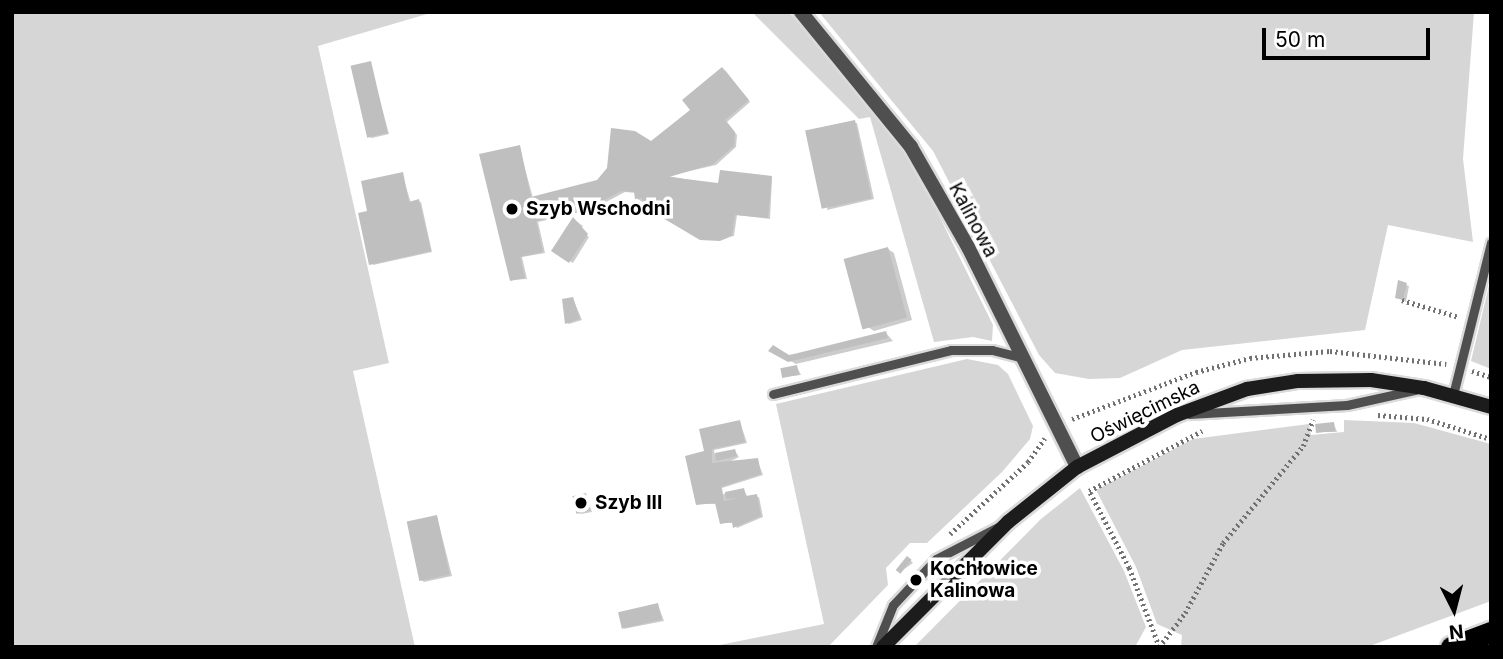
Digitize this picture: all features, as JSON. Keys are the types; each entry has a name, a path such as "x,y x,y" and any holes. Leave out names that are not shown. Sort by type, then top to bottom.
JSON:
{"highway":[{"path":"1451,647 1491,632"}],"street":[{"name":"Kalinowa","path":"801,12 911,147 968,247 1020,357 1077,467"},
{"name":"Oświęcimska","path":"883,647 1008,522 1077,467 1177,415 1247,389 1298,381 1371,380 1424,388 1491,407"}],"lane":[{"path":"1453,395 1491,243"},
{"path":"774,394 951,350 992,350 1020,357"},
{"path":"1177,415 1347,405 1424,388"},
{"path":"876,647 893,605 936,559 1008,522"}],"path":[{"path":"1402,300 1458,317"},
{"path":"943,540 1028,462 1057,429 1123,401"},
{"path":"1368,415 1427,419 1491,439"},
{"path":"1301,418 1328,416"},
{"path":"1159,647 1185,613 1223,543 1303,446 1314,418"},
{"path":"1159,647 1129,568 1089,491 1148,456 1212,429"}],"shaded area":[{"path":"12,12 434,12 318,46 389,363 353,371 415,647 12,647"},
{"path":"752,12 789,12 910,157 993,325 992,341 973,337 934,342 870,117 859,119"},
{"path":"819,12 1474,12 1463,159 1473,242 1388,225 1365,330 1182,350 1120,378 1089,379 1055,373 1039,355 933,151"},
{"path":"1491,277 1491,369 1471,361"},
{"path":"967,359 998,365 1008,374 1033,426 1030,439 1002,472 927,543 910,543 886,568 888,585 828,647 710,647 824,624 776,404"},
{"path":"1344,420 1414,423 1491,444 1491,601 1367,647 1181,647 1182,635 1157,624 1136,567 1096,490 1193,439 1309,424 1311,435 1344,432"},
{"path":"1080,488 1124,571 1146,627 1135,647 914,647 1041,519"}],"building":[{"path":"371,61 388,133 367,138 351,66"},
{"path":"722,67 749,100 725,120 735,132 734,146 713,164 669,177 718,183 720,170 772,176 768,218 735,215 732,236 720,241 700,240 651,211 641,198 635,199 634,192 621,191 590,208 536,221 543,252 520,257 525,278 510,281 479,154 520,145 531,197 597,180 607,168 611,128 635,131 651,141 690,110 682,100"},
{"path":"855,120 872,198 822,209 805,131"},
{"path":"403,172 409,202 419,199 431,251 369,265 358,213 367,211 361,181"},
{"path":"573,217 588,234 569,263 551,251"},
{"path":"888,247 907,318 862,329 844,259"},
{"path":"1398,280 1407,283 1403,300 1395,298"},
{"path":"573,297 580,319 565,324 562,299"},
{"path":"886,331 888,338 788,362 768,351 773,345 789,355"},
{"path":"797,365 799,375 782,378 780,368"},
{"path":"740,420 745,442 712,449 712,463 758,458 761,474 721,487 724,501 738,498 726,499 725,492 744,488 746,496 757,494 761,516 733,528 732,522 720,524 715,503 696,505 685,456 704,451 699,429"},
{"path":"1334,422 1335,431 1316,433 1315,424"},
{"path":"735,449 737,456 716,461 715,453"},
{"name":"Szyb III","path":"586,493 590,511 576,514 572,496"},
{"path":"437,515 450,575 419,581 407,521"},
{"path":"907,556 912,560 900,574 896,570"},
{"path":"658,603 662,620 622,629 618,612"}],"place":[{"name":"Szyb Wschodni","path":"512,209"},
{"name":"Szyb III","path":"581,503"},
{"name":"Kochłowice Kalinowa","path":"916,580"}]}
